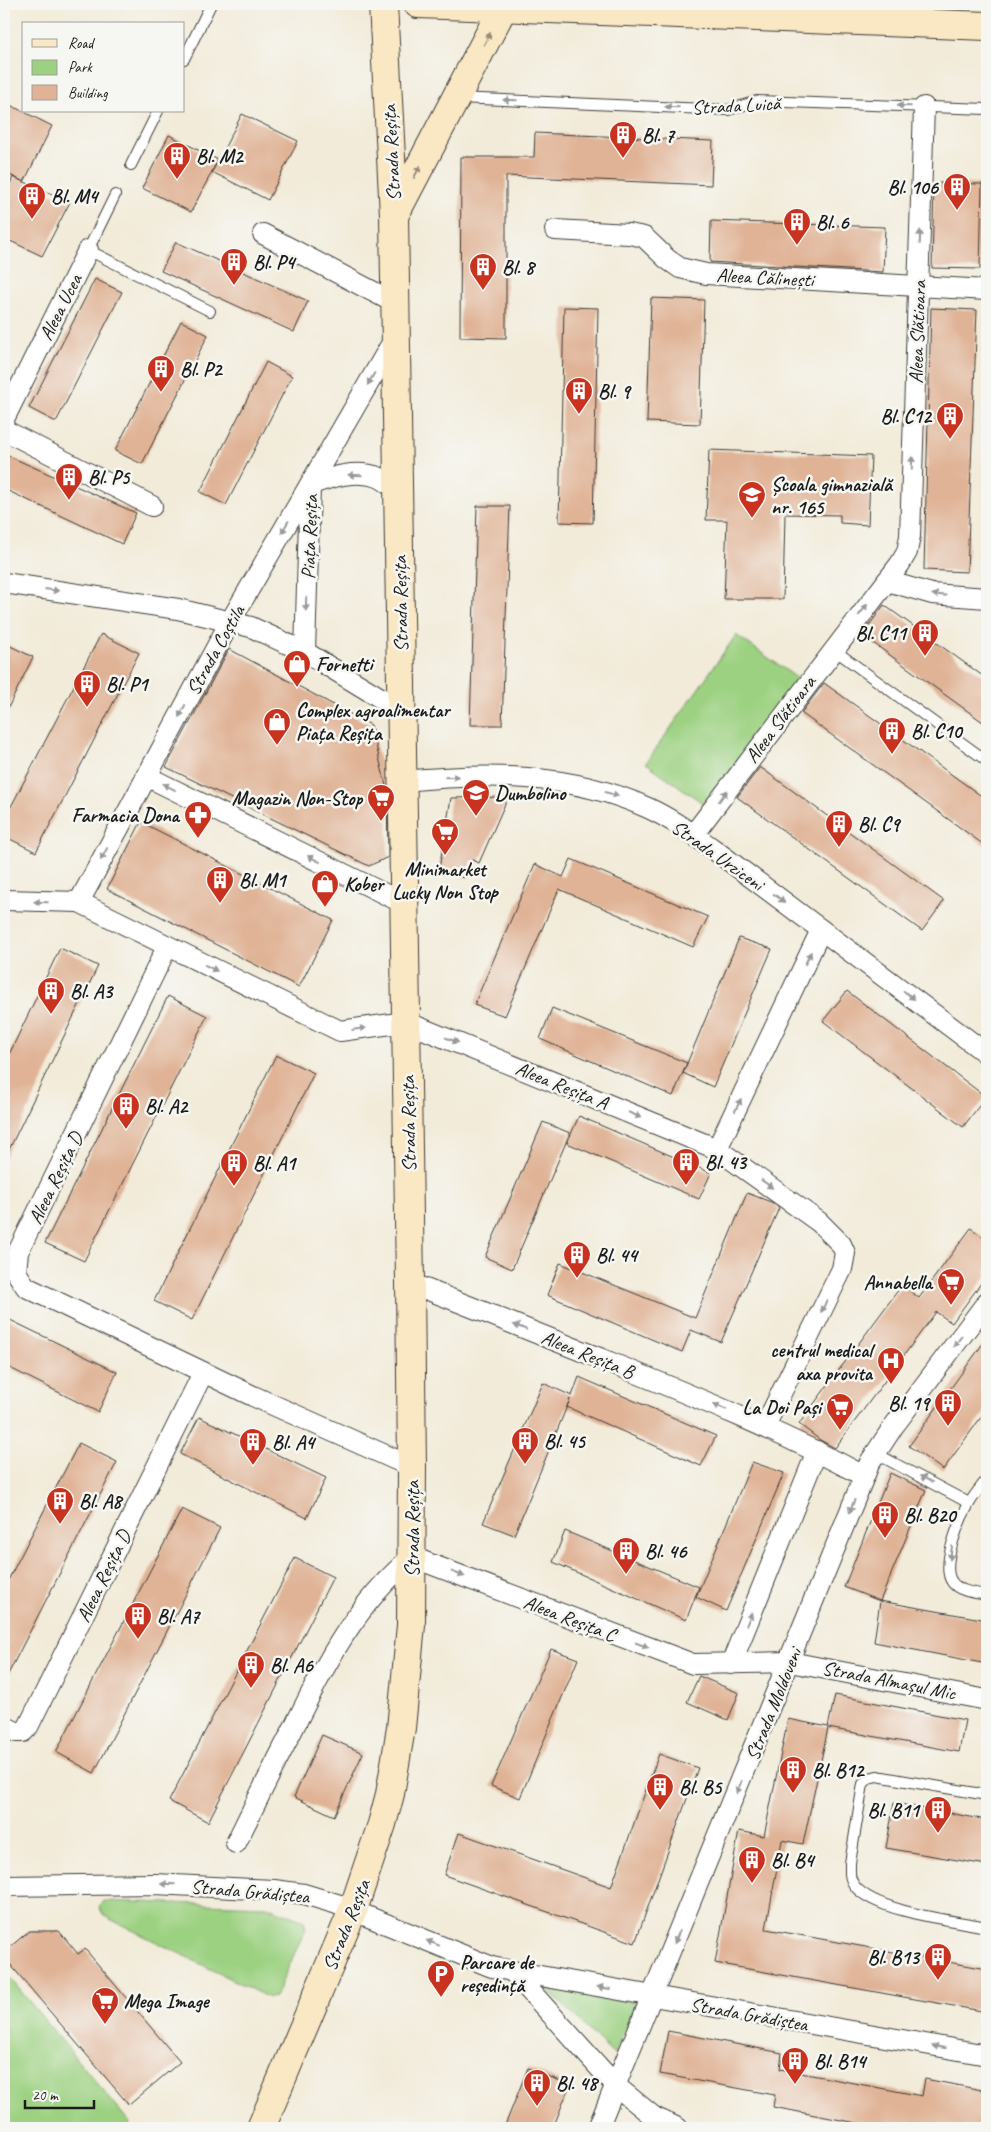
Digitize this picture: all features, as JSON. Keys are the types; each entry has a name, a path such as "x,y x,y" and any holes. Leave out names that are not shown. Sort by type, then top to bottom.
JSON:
{"street":[{"name":"Strada Reșița","path":"261,2128 353,1910 382,1824 396,1760 408,1661 412,1557 412,1467 405,904 394,215 383,4"},
{"path":"418,4 742,11 987,26"},
{"path":"394,215 456,98 486,6"},
{"name":"Aleea Slătioara","path":"694,834 887,581 907,552 910,536 924,107"},
{"name":"Aleea Călinești","path":"555,230 629,234 644,238 667,260 680,268 706,274 987,290"},
{"path":"263,234 395,303"},
{"name":"Aleea Ucea","path":"4,419 88,250"},
{"name":"Strada Coștila","path":"78,902 230,622 396,336"},
{"path":"4,430 152,506"},
{"name":"Piața Reșița","path":"305,652 310,485 333,476 356,474 378,477 398,490"},
{"path":"887,581 932,594 987,598"},
{"path":"4,583 178,609 230,622 274,636 305,652 402,711"},
{"path":"146,776 405,904"},
{"name":"Strada Urziceni","path":"403,781 498,776 553,780 620,796 648,808 694,834 987,1054"},
{"path":"4,900 78,902 340,1031 406,1022"},
{"path":"765,1426 842,1269 845,1253 841,1244 819,1222 722,1152 821,930"},
{"name":"Aleea Reșița D","path":"168,947 18,1252 16,1272 26,1287 203,1372 412,1467"},
{"name":"Aleea Reșița A","path":"406,1022 722,1152"},
{"name":"Aleea Reșița B","path":"410,1283 765,1426 864,1476"},
{"name":"Strada Moldoveni","path":"598,2128 790,1662 864,1476 875,1453 893,1427 987,1302"},
{"name":"Aleea Reșița D","path":"4,1726 16,1732 23,1732 28,1727 203,1372"},
{"path":"731,1664 817,1451"},
{"path":"236,1843 324,1666 341,1638 380,1586 412,1557"},
{"name":"Aleea Reșița C","path":"412,1557 682,1661 706,1665 790,1662"},
{"name":"Strada Almașul Mic","path":"790,1662 987,1700"},
{"name":"Strada Grădiștea","path":"4,1886 155,1884 274,1890 315,1896 492,1967 987,2056"},
{"path":"512,1971 616,2086 654,2117 678,2128"}],"lane":[{"path":"185,57 212,4"},
{"name":"Strada Luică","path":"456,98 728,110 757,101 987,109"},
{"path":"131,165 158,112"},
{"name":"Aleea Ucea","path":"88,250 115,196"},
{"path":"88,250 210,311"},
{"path":"833,650 987,761"},
{"path":"875,1453 969,1503"},
{"path":"987,1478 969,1503 956,1530 950,1550 949,1571 952,1582 963,1590 987,1596"},
{"path":"987,1795 877,1776 869,1778 863,1784 850,1863 850,1876 855,1887 879,1903 916,1914 987,1927"}],"green space":[{"path":"736,635 797,678 707,806 646,763"},
{"path":"104,1901 267,1906 304,1921 306,1928 275,1997 269,1998 104,1916 100,1908"},
{"path":"4,1971 130,2123 128,2128 4,2128"},
{"path":"541,1984 636,2003 614,2055"}],"building":[{"path":"4,102 52,126 24,182 4,172"},
{"path":"242,114 298,141 268,200 212,172"},
{"path":"535,133 713,141 711,185 506,176 506,338 460,337 461,157 534,157"},
{"name":"Bl. M2","path":"169,135 218,160 191,212 142,188"},
{"name":"Bl. M4","path":"13,177 70,202 42,256 4,238 4,196"},
{"name":"Bl. 106","path":"934,183 982,184 980,269 932,268"},
{"name":"Bl. 6","path":"711,221 885,227 883,272 710,262"},
{"name":"Bl. P4","path":"176,242 308,301 294,332 161,271"},
{"path":"95,279 122,292 56,422 29,408"},
{"path":"651,298 704,300 700,424 647,422"},
{"name":"Bl. 9","path":"564,307 598,308 593,523 559,522"},
{"name":"Bl. C12","path":"931,308 977,310 967,572 924,570"},
{"name":"Bl. P2","path":"181,321 208,335 142,464 115,451"},
{"path":"266,362 292,376 226,505 200,492"},
{"path":"709,450 871,456 868,525 840,523 840,515 785,514 783,599 724,599 727,520 706,520"},
{"name":"Bl. P5","path":"4,454 136,513 122,544 4,489"},
{"path":"477,506 510,506 502,725 470,725"},
{"name":"Bl. C11","path":"884,605 987,679 987,725 862,635"},
{"name":"Bl. P1","path":"101,634 139,653 36,852 4,836 4,820"},
{"path":"4,643 33,657 4,716"},
{"name":"Complex agroalimentar Piața Reșița","path":"229,649 371,725 387,790 388,857 369,866 166,767"},
{"name":"Bl. C10","path":"824,683 987,800 987,847 801,713"},
{"name":"Bl. C9","path":"760,767 944,901 922,931 737,797"},
{"path":"508,797 479,863 472,860 464,878 439,869 451,798"},
{"name":"Bl. M1","path":"141,822 333,920 299,987 107,889"},
{"path":"571,859 708,917 693,947 559,889 505,1016 474,1005 535,864 563,877"},
{"path":"739,938 772,949 713,1087 683,1073"},
{"name":"Bl. A3","path":"60,948 98,966 4,1160 4,1065"},
{"path":"847,991 986,1097 963,1127 823,1021"},
{"name":"Bl. A2","path":"168,996 207,1016 84,1261 45,1243"},
{"path":"552,1008 687,1063 673,1096 540,1039"},
{"name":"Bl. A1","path":"276,1055 314,1073 192,1320 154,1301"},
{"path":"579,1116 711,1173 699,1199 567,1143"},
{"path":"543,1122 570,1133 512,1269 485,1257"},
{"name":"Bl. 44","path":"747,1193 771,1202 779,1208 721,1342 691,1330 682,1352 547,1295 560,1263 695,1318"},
{"path":"971,1228 987,1240 987,1275 952,1323 936,1312 835,1448 820,1440 799,1424 902,1285 919,1298"},
{"path":"4,1317 117,1372 98,1412 4,1365"},
{"name":"Bl. 19","path":"987,1338 987,1409 943,1470 909,1446"},
{"path":"579,1377 716,1436 701,1466 567,1407 570,1399 514,1535 483,1523 543,1383 572,1396"},
{"name":"Bl. A4","path":"199,1417 326,1478 307,1518 180,1454"},
{"name":"Bl. A8","path":"79,1443 117,1462 4,1682 4,1588"},
{"name":"Bl. 46","path":"752,1462 784,1473 726,1611 696,1597"},
{"name":"Bl. B20","path":"890,1473 926,1490 880,1601 844,1587"},
{"name":"Bl. A7","path":"182,1509 220,1528 94,1773 56,1752"},
{"name":"Bl. 46","path":"565,1531 699,1587 686,1620 553,1562"},
{"name":"Bl. A6","path":"295,1558 333,1577 208,1822 169,1801"},
{"path":"880,1601 987,1620 987,1664 874,1642"},
{"path":"551,1649 578,1659 520,1798 491,1786"},
{"path":"699,1676 739,1693 728,1720 687,1702"},
{"path":"835,1695 965,1720 959,1752 828,1728 803,1844 782,1840 766,1929 987,1969 987,2012 715,1963 739,1831 764,1836 788,1719 828,1727"},
{"path":"322,1735 363,1753 334,1816 294,1797"},
{"name":"Bl. B5","path":"659,1754 698,1768 635,1943 444,1875 459,1833 611,1887"},
{"name":"Bl. B11","path":"894,1803 987,1820 987,1865 886,1848"},
{"name":"Mega Image","path":"29,1931 59,1931 78,1954 85,1949 180,2062 129,2105 4,1957 4,1952"},
{"name":"Bl. B14","path":"668,2031 782,2053 780,2069 922,2096 925,2079 987,2091 987,2128 944,2128 915,2123 914,2128 883,2128 773,2107 775,2095 660,2074"},
{"name":"Bl. 48","path":"528,2068 570,2085 553,2128 504,2128"}],"place":[{"name":"Bl. 7","path":"623,159"},
{"name":"Bl. M2","path":"177,180"},
{"name":"Bl. 106","path":"957,211"},
{"name":"Bl. M4","path":"32,220"},
{"name":"Bl. 6","path":"797,246"},
{"name":"Bl. P4","path":"234,286"},
{"name":"Bl. 8","path":"483,291"},
{"name":"Bl. P2","path":"161,393"},
{"name":"Bl. 9","path":"579,415"},
{"name":"Bl. C12","path":"950,440"},
{"name":"Bl. P5","path":"69,501"},
{"name":"Școala gimnazială nr. 165","path":"752,519"},
{"name":"Bl. C11","path":"925,657"},
{"name":"Fornetti","path":"297,688"},
{"name":"Bl. P1","path":"87,708"},
{"name":"Complex agroalimentar Piața Reșița","path":"277,746"},
{"name":"Bl. C10","path":"892,755"},
{"name":"Dumbolino","path":"476,817"},
{"name":"Magazin Non-Stop","path":"381,822"},
{"name":"Farmacia Dona","path":"198,839"},
{"name":"Bl. C9","path":"839,848"},
{"name":"Minimarket Lucky Non Stop","path":"445,856"},
{"name":"Bl. M1","path":"220,904"},
{"name":"Kober","path":"325,908"},
{"name":"Bl. A3","path":"51,1015"},
{"name":"Bl. A2","path":"126,1130"},
{"name":"Bl. 43","path":"686,1186"},
{"name":"Bl. A1","path":"234,1187"},
{"name":"Bl. 44","path":"577,1279"},
{"name":"Annabella","path":"951,1306"},
{"name":"centrul medical axa provita","path":"891,1385"},
{"name":"Bl. 19","path":"948,1427"},
{"name":"La Doi Pași","path":"840,1431"},
{"name":"Bl. 45","path":"525,1465"},
{"name":"Bl. A4","path":"253,1466"},
{"name":"Bl. A8","path":"60,1525"},
{"name":"Bl. B20","path":"885,1539"},
{"name":"Bl. 46","path":"626,1575"},
{"name":"Bl. A7","path":"138,1640"},
{"name":"Bl. A6","path":"251,1689"},
{"name":"Bl. B12","path":"793,1794"},
{"name":"Bl. B5","path":"660,1811"},
{"name":"Bl. B11","path":"938,1834"},
{"name":"Bl. B4","path":"752,1884"},
{"name":"Bl. B13","path":"938,1981"},
{"name":"Parcare de reședință","path":"441,1998"},
{"name":"Mega Image","path":"105,2025"},
{"name":"Bl. B14","path":"795,2085"},
{"name":"Bl. 48","path":"537,2107"}]}
